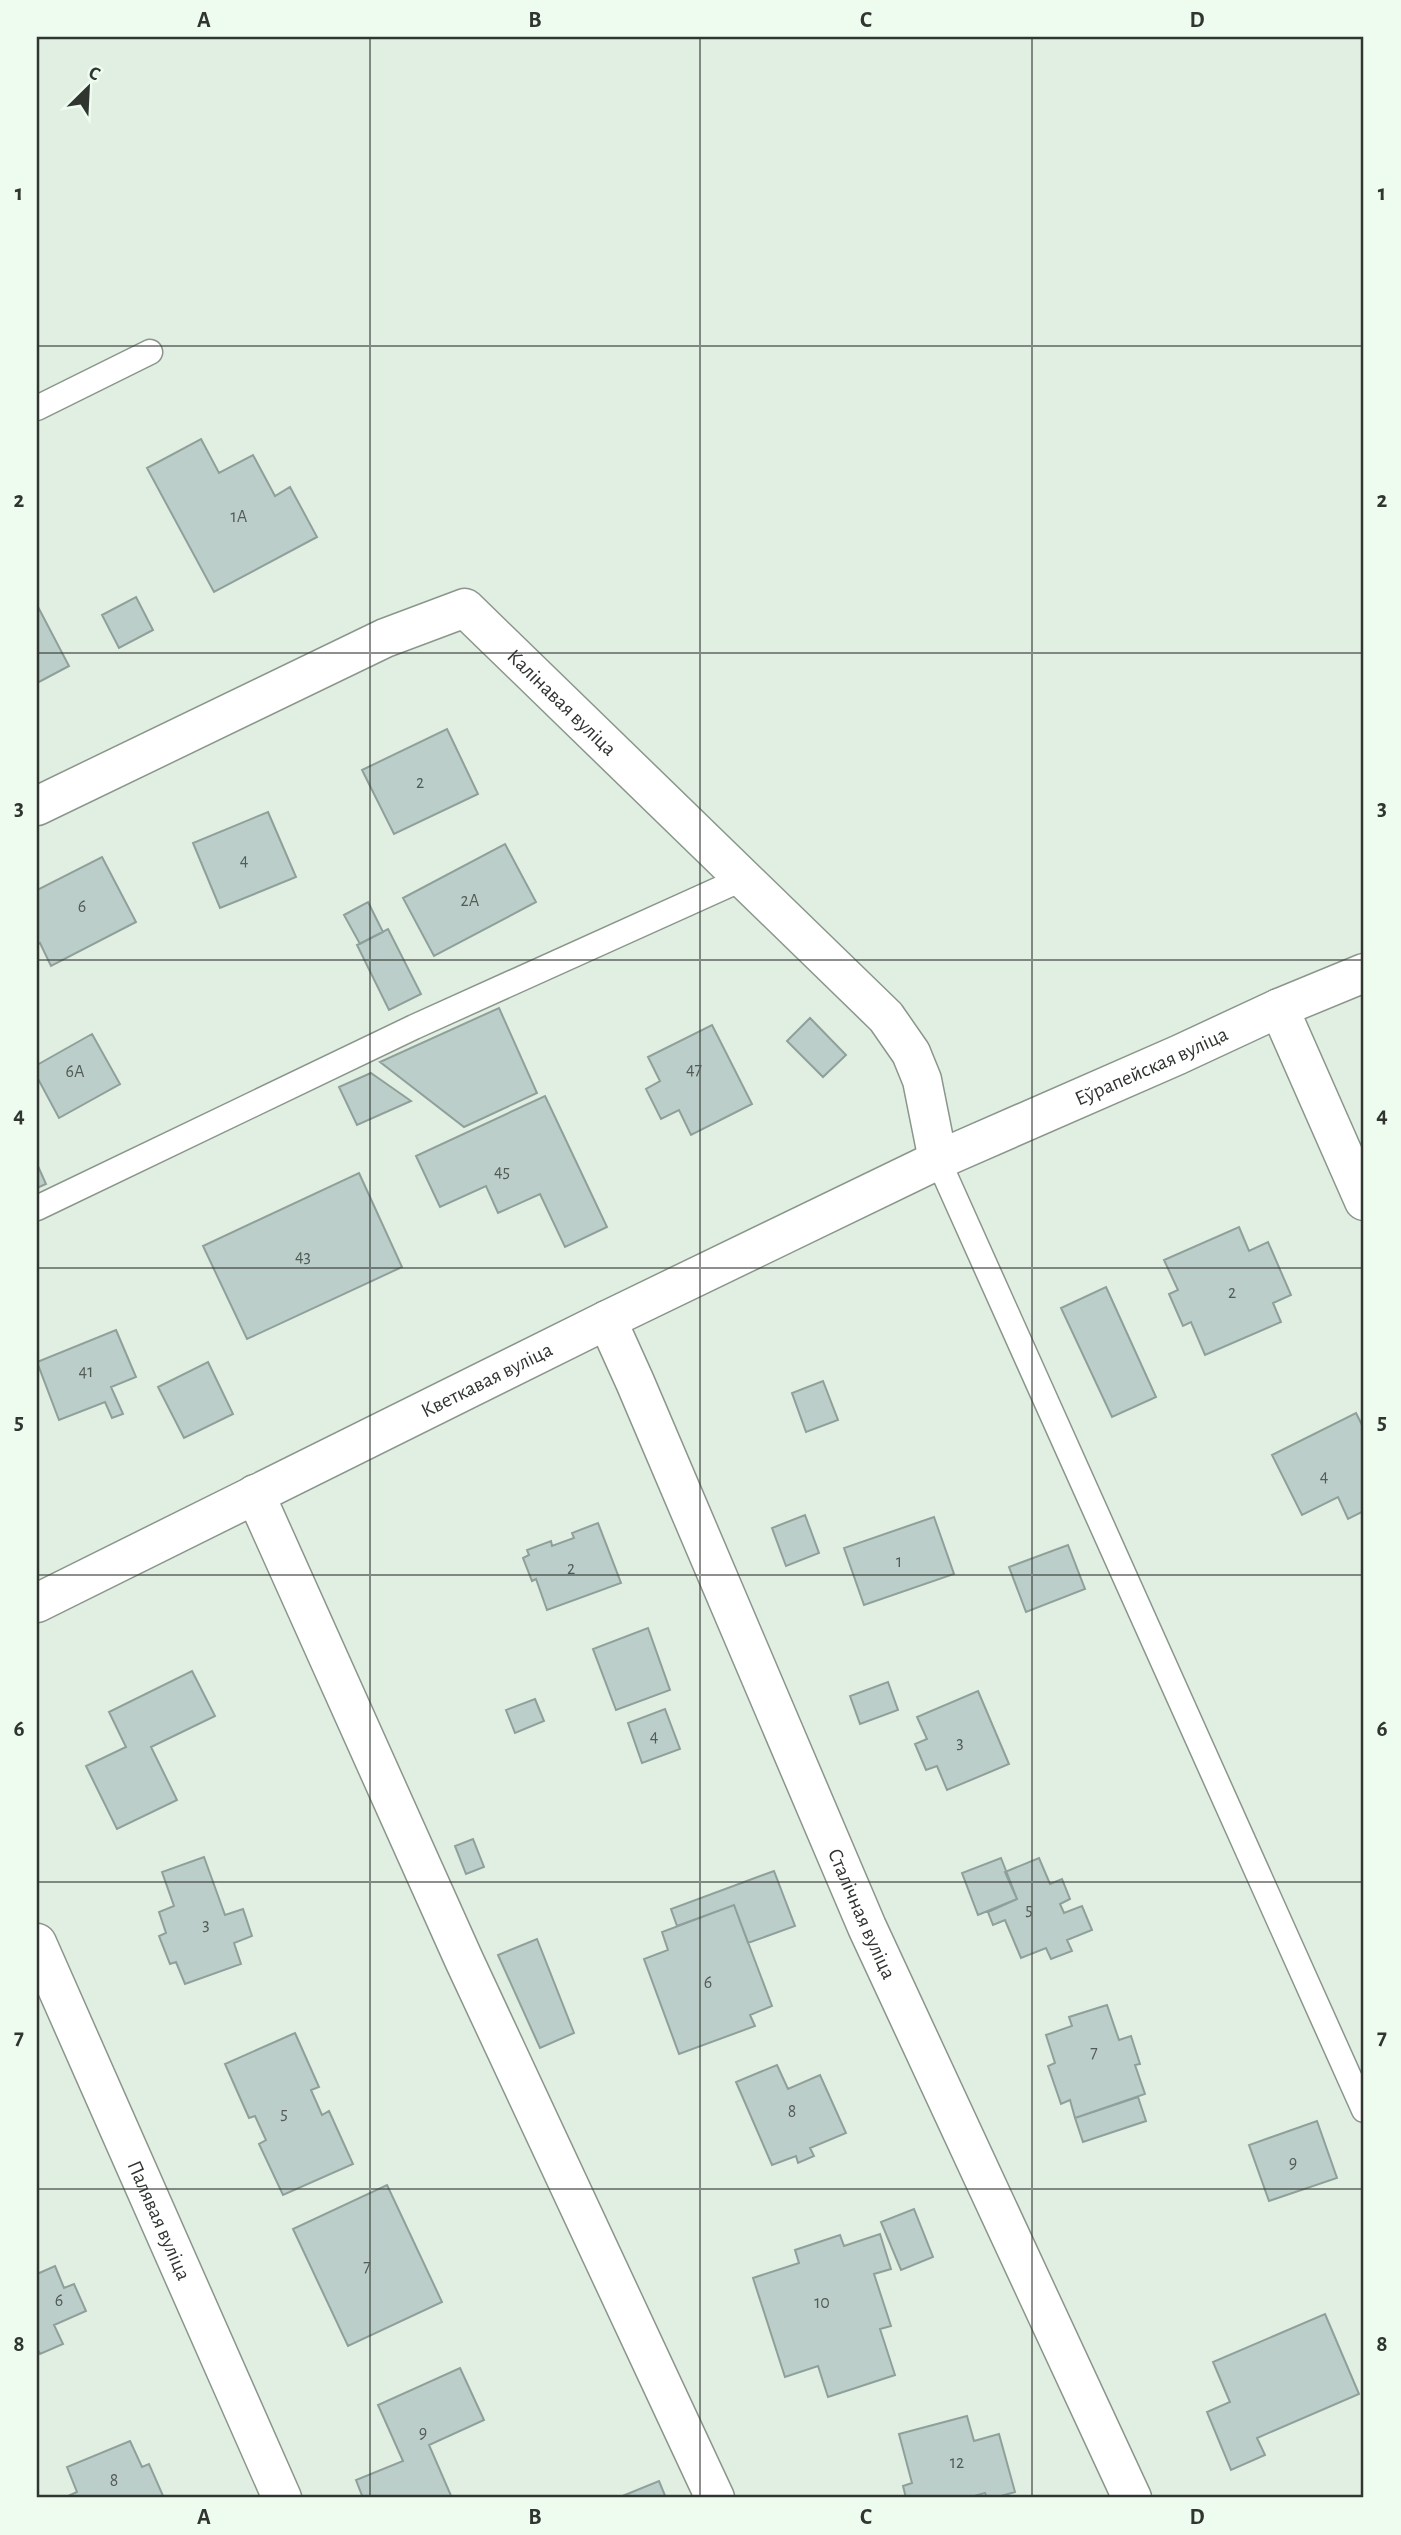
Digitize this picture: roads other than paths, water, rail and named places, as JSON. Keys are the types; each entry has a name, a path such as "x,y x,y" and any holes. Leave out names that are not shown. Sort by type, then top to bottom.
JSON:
{"street":[{"name":"Калінавая вуліца","path":"37,806 385,638 465,608 886,1017 905,1044 922,1080 938,1160"},
{"name":"Еўрапейская вуліца","path":"938,1160 1279,1008 1364,973"},
{"path":"1279,1008 1364,1201"},
{"name":"Кветкавая вуліца","path":"37,1603 607,1320 938,1160"},
{"name":"Сталічная вуліца","path":"607,1320 867,1927 1132,2498"},
{"path":"255,1494 458,1947 715,2498"},
{"name":"Палявая вуліца","path":"37,1943 282,2498"}],"lane":[{"path":"37,408 150,352"},
{"path":"37,1208 414,1027 744,878"},
{"path":"938,1160 1364,2110"}]}
